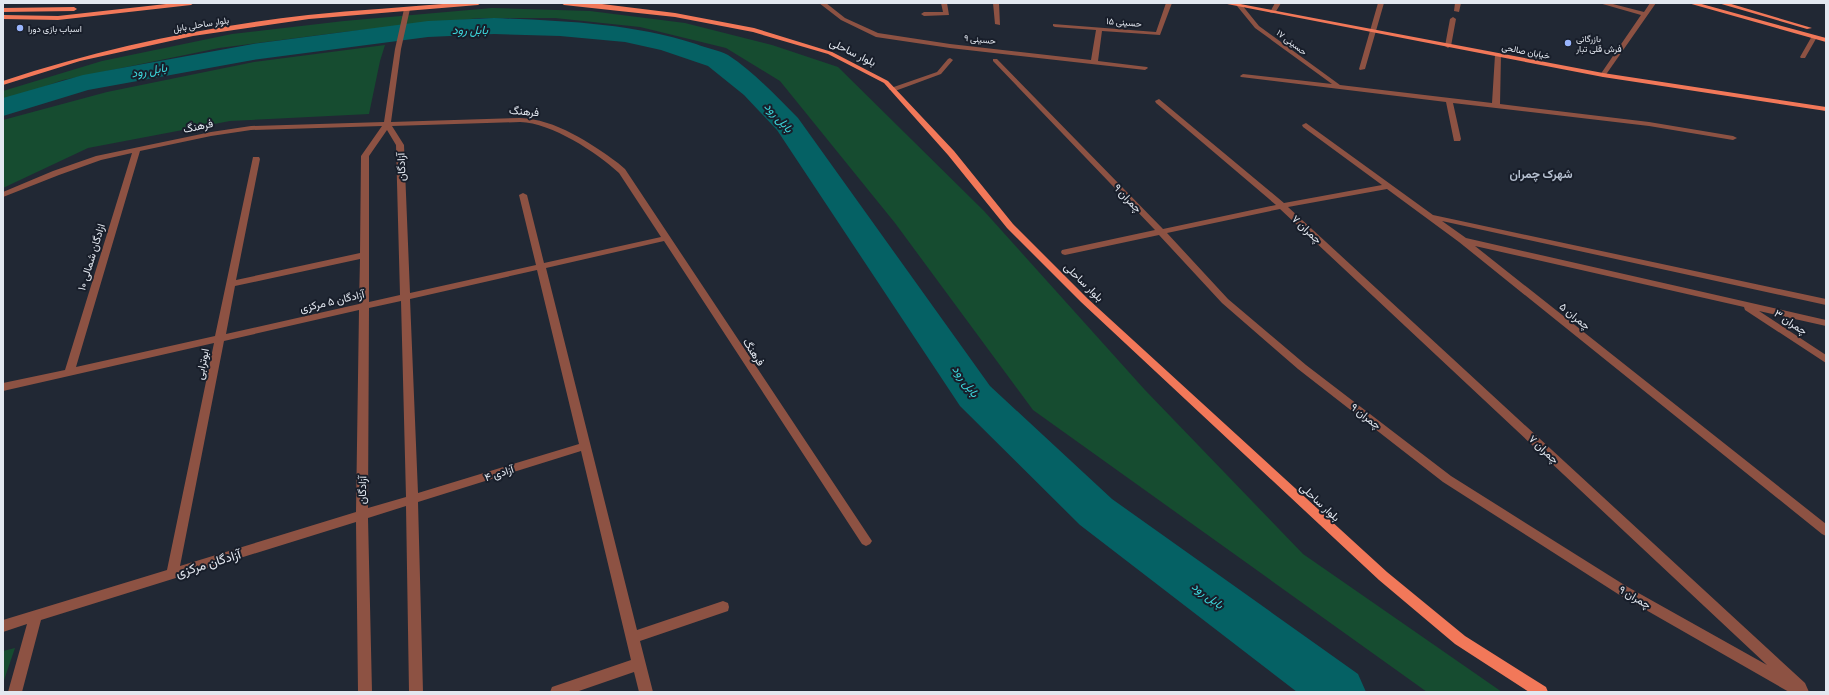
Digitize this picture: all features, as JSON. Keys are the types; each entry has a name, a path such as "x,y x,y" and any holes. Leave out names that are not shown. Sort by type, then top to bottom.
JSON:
{"main road":[{"path":"4,16 131,3"},
{"path":"4,16 58,18 191,3"},
{"path":"408,6 478,3"},
{"name":"بلوار ساحلی","path":"564,3 675,15 754,30 830,53 886,82 951,153 1010,226 1084,300 1389,581 1460,640 1541,692"},
{"name":"خيابان صالحی","path":"1225,3 1603,75 1826,109"},
{"path":"1691,3 1826,40"},
{"path":"1721,3 1826,33"},
{"name":"بلوار ساحلی بابل","path":"3,83 67,63 160,39 310,17 408,6"}],"street":[{"name":"حسینی ٩","path":"822,3 843,19 876,35 1145,68"},
{"path":"924,14 947,14 944,3"},
{"path":"996,3 998,24"},
{"name":"حسینی ۱۵","path":"1055,25 1158,34 1168,3"},
{"path":"1273,12 1278,3"},
{"path":"1362,69 1374,32 1381,3"},
{"path":"1457,11 1458,3"},
{"path":"1602,3 1644,14"},
{"path":"1603,75 1653,3"},
{"path":"387,124 398,49 408,6"},
{"name":"حسینی ۱۷","path":"1240,6 1257,27 1338,86"},
{"path":"1448,46 1453,19"},
{"path":"1094,62 1099,29"},
{"path":"1804,57 1814,37"},
{"path":"1496,106 1498,55"},
{"path":"892,89 939,73 950,60"},
{"name":"چمران ۹","path":"995,60 1162,233 1225,301 1302,367 1447,479 1622,590 1802,692"},
{"path":"1243,76 1338,86 1649,124 1733,138"},
{"path":"1449,100 1457,139"},
{"name":"چمران ۷","path":"1159,101 1282,206 1806,692"},
{"name":"فرهنگ","path":"3,195 70,167 137,150 211,134 251,128 520,120 535,122 550,127 617,165 667,238 866,540"},
{"name":"آزادگان","path":"365,692 362,516 365,156 387,124 400,145 412,500 416,692"},
{"name":"چمران ۵","path":"1306,125 1462,240 1826,531"},
{"name":"ازادگان شمالی ۱۰","path":"69,372 137,150"},
{"name":"ابوترابی","path":"172,574 256,159"},
{"path":"1065,252 1162,233 1282,206 1390,186"},
{"path":"524,195 646,692"},
{"path":"1431,217 1826,302"},
{"name":"آزادگان ۵ مرکزی","path":"3,386 667,238"},
{"path":"1462,240 1826,324"},
{"path":"231,284 364,255"},
{"name":"چمران ۳","path":"1742,304 1826,360"},
{"name":"آزادی ۴","path":"412,500 585,446"},
{"name":"آزادگان مرکزی","path":"3,626 412,500"},
{"path":"633,637 723,607"},
{"path":"15,692 36,616"},
{"path":"557,692 639,664"}],"green space":[{"path":"492,8 590,11 685,23 772,45 838,67 984,211 1145,390 1303,554 1502,692 1427,692 1033,410 895,223 780,81 726,48 640,27 555,18 480,18 343,32 219,48 63,80 3,101 3,91 102,61 232,34 344,21"},
{"path":"385,45 380,61 369,114 230,121 88,148 3,188 3,120 107,92 254,62"},
{"path":"15,648 3,683 3,651"}],"waterway":[{"name":"بابل رود","path":"3,107 83,83 253,52 428,29 494,26 560,28 625,34 669,44 717,60 754,89 788,124 975,396 1096,512 1339,692"}],"place":[{"name":"اسباب بازی دورا","path":"20,28"},
{"name":"بازرگانی فرش قلی تبار","path":"1568,43"}],"district":[{"name":"شهرک چمران","path":"1541,173"}]}
